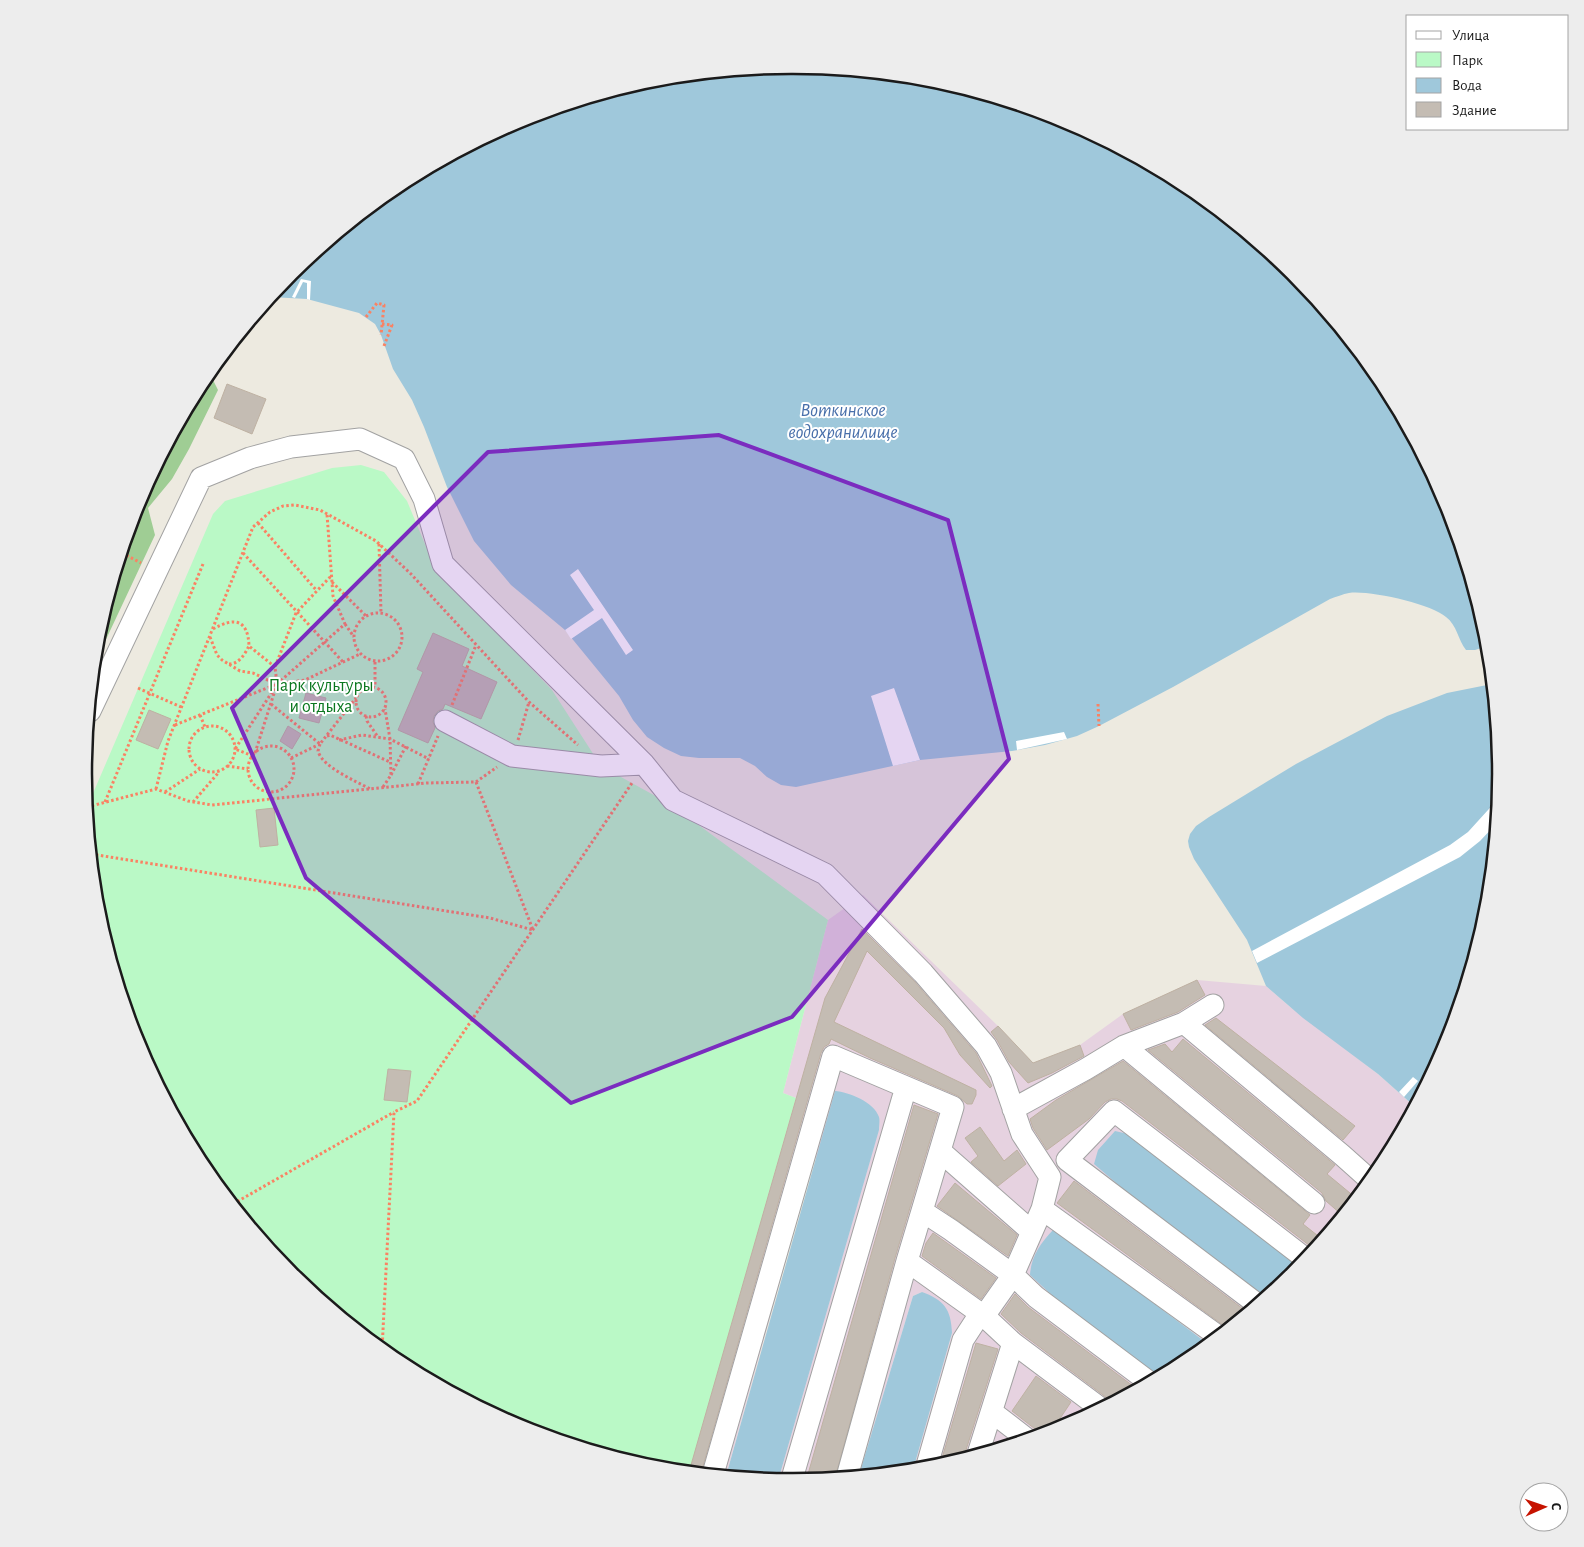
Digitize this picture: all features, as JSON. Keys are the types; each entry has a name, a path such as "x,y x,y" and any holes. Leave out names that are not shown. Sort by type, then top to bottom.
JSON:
{"lane":[{"path":"97,697 201,478 250,458 291,447 360,439 404,459 424,499 443,564 644,764 674,800 825,874 923,972 986,1046 1002,1073 1022,1134 1050,1177"},
{"path":"445,720 512,756 601,766 644,764"},
{"path":"1013,1109 1124,1046 1184,1022 1212,1005"},
{"path":"1184,1022 1365,1175"},
{"path":"1124,1046 1314,1203"},
{"path":"715,1469 834,1056 953,1107 907,1261 849,1471"},
{"path":"794,1473 906,1087"},
{"path":"929,1460 963,1340 976,1320 984,1316 1012,1275 1042,1209 1050,1177 1114,1111 1300,1254"},
{"path":"940,1150 1032,1231"},
{"path":"1067,1160 1252,1301"},
{"path":"1042,1209 1213,1332"},
{"path":"922,1211 952,1230 1012,1275 1036,1297 1144,1379"},
{"path":"907,1261 984,1316 1013,1344 1095,1404"},
{"path":"980,1447 1013,1344"},
{"path":"992,1412 1021,1434"}],"path":[{"path":"366,316 377,303 384,305 381,335"},
{"path":"382,324 392,325 384,346"},
{"path":"156,788 168,741 253,528 270,512 283,506 295,505 320,510 379,544 412,574 529,702 580,746"},
{"path":"327,514 333,596 345,624 354,637"},
{"path":"258,523 317,591"},
{"path":"379,544 381,613"},
{"path":"243,553 296,613 343,662"},
{"path":"104,802 202,564"},
{"path":"254,755 264,747 274,747 283,750 291,758 294,769 292,778 286,786 278,791 269,792 260,789 253,782 248,769 277,684 274,667 296,613 331,576"},
{"path":"332,582 366,616"},
{"path":"381,613 390,616 398,623 402,638 400,648 394,656 386,661 375,662 366,658 360,654 356,647 354,637 356,627 366,616 381,613"},
{"path":"213,629 228,622 237,621 245,627 249,635 249,646 241,658 234,664 228,664"},
{"path":"193,802 219,771 233,759 235,749 277,684 345,624"},
{"path":"210,637 217,655 228,664 240,671 253,673 277,684"},
{"path":"249,646 274,667"},
{"path":"174,725 277,684 305,680 360,654"},
{"path":"375,662 375,687"},
{"path":"356,698 356,708 360,713 372,717 378,715 386,702 381,690 375,687 363,688 320,744 318,751 322,760 370,789"},
{"path":"138,688 182,707"},
{"path":"271,704 320,744"},
{"path":"1098,704 1099,726"},
{"path":"384,708 390,739 390,776"},
{"path":"200,715 205,727"},
{"path":"366,716 367,721 378,737"},
{"path":"219,771 209,772 200,769 191,758 189,749 194,735 205,727 215,726 224,729 231,736 235,749"},
{"path":"326,736 330,735 390,762"},
{"path":"339,740 362,735 390,739 429,759"},
{"path":"291,758 320,744"},
{"path":"383,788 406,746"},
{"path":"235,749 254,755"},
{"path":"238,1201 394,1112 417,1101 534,930 644,764"},
{"path":"227,766 248,769"},
{"path":"165,792 200,769"},
{"path":"93,805 156,788 193,802 212,805 427,783 476,782 534,930"},
{"path":"97,855 268,884 490,918 534,930"},
{"path":"383,1341 394,1112"}],"highlighted area":[{"path":"719,435 948,520 1009,759 792,1017 571,1103 306,878 232,708 488,452"}],"shaded area":[{"path":"863,895 998,1026 1033,1063 1080,1045 1123,1014 1197,980 1266,986 1289,1006 1378,1074 1410,1102 1374,1162 1318,1235 1253,1300 1203,1340 1063,1235 1056,1299 1153,1373 1142,1380 1060,1420 1017,1436 973,1449 915,1462 952,1333 922,1292 913,1296 861,1469 838,1472 780,1473 879,1129 814,1159 728,1470 691,1465 796,1098 783,1093 828,920"}],"green space":[{"path":"213,381 218,390 189,449 172,479 148,508 155,535 105,641 116,592 129,549 146,506 164,464"},
{"name":"Парк культуры и отдыха","path":"361,465 384,472 407,501 435,568 552,690 601,766 670,804 828,920 783,1093 796,1098 691,1465 655,1460 611,1449 567,1436 524,1420 442,1380 366,1329 331,1300 266,1235 210,1162 164,1083 129,998 116,955 98,865 93,794 213,514 225,501 332,468"}],"water":[{"name":"Воткинское водохранилище","path":"746,75 838,75 929,87 1017,111 1060,127 1101,146 1142,167 1181,192 1218,218 1253,247 1318,312 1374,385 1420,464 1455,549 1468,592 1480,648 1466,650 1450,620 1427,607 1385,596 1349,593 1330,599 1099,726 1077,736 1045,745 1012,751 920,760 796,787 781,785 767,777 755,766 740,758 681,756 647,737 633,720 619,696 565,630 511,585 474,541 447,487 412,400 393,369 375,324 359,313 307,299 280,297 331,247 366,218 403,192 442,167 524,127 567,111 611,98 655,87"},
{"path":"1486,685 1492,774 1486,865 1468,955 1455,998 1420,1083 1410,1102 1378,1074 1303,1018 1266,986 1247,940 1194,859 1188,841 1190,834 1196,826 1296,764 1387,716 1447,693"},
{"path":"835,1091 847,1093 867,1102 872,1107 879,1117 879,1130 780,1473 728,1470"},
{"path":"1115,1131 1128,1134 1294,1260 1259,1294 1150,1212 1094,1164 1098,1150"},
{"path":"1053,1230 1063,1235 1203,1340 1153,1373 1056,1299 1030,1275 1032,1262 1044,1240"},
{"path":"922,1292 941,1302 948,1312 952,1333 915,1462 861,1469 913,1296"}],"pier":[{"path":"301,279 311,281 310,300 307,299 307,283 303,282 295,298 292,297"},
{"path":"578,569 633,650 626,655 602,618 571,639 565,630 594,610 570,575"},
{"path":"894,688 920,760 893,766 871,696"},
{"path":"1064,732 1067,739 1017,750 1016,741"},
{"path":"1491,807 1489,832 1460,857 1257,963 1252,951 1450,845 1468,832"},
{"path":"1413,1077 1418,1081 1404,1097 1399,1092"}],"building":[{"path":"227,384 266,399 252,434 214,418"},
{"path":"433,633 469,649 462,666 497,682 481,719 445,704 443,709 434,716 435,728 428,743 398,730 423,672 417,669"},
{"path":"306,693 326,698 319,723 299,718"},
{"path":"149,710 171,719 158,749 136,740"},
{"path":"288,726 301,734 292,749 280,741"},
{"path":"274,808 278,845 260,847 256,810"},
{"path":"862,929 914,981 976,1053 992,1086 990,1088 960,1055 944,1028 867,951 834,1022 976,1090 976,1095 972,1104 967,1104 958,1096 831,1039 829,1044 824,1047 703,1467 691,1465 825,998"},
{"path":"1197,980 1205,995 1178,1012 1131,1030 1123,1014"},
{"path":"1216,1018 1355,1126 1343,1140 1205,1025"},
{"path":"998,1026 1033,1063 1080,1045 1084,1056 1028,1083 1009,1062 991,1032"},
{"path":"1183,1039 1335,1165 1327,1174 1351,1194 1337,1211 1326,1201 1322,1193 1148,1050 1165,1044 1172,1052"},
{"path":"1123,1061 1310,1215 1303,1224 1318,1235 1309,1245 1117,1099 1105,1102 1089,1119 1047,1150 1033,1128 1030,1119 1056,1100"},
{"path":"388,1069 411,1071 407,1102 384,1100"},
{"path":"914,1105 938,1114 895,1258 837,1472 808,1473"},
{"path":"980,1127 1004,1161 1017,1150 1026,1164 998,1186 971,1162 978,1156 965,1138"},
{"path":"1074,1181 1243,1309 1223,1325 1057,1203"},
{"path":"955,1183 1017,1235 1008,1256 937,1206"},
{"path":"933,1233 996,1278 981,1299 922,1256 926,1243"},
{"path":"1015,1294 1028,1307 1132,1385 1107,1398 1021,1333 1001,1314"},
{"path":"976,1343 998,1349 966,1451 942,1457"},
{"path":"1036,1376 1071,1402 1059,1420 1035,1429 1012,1411"}]}
